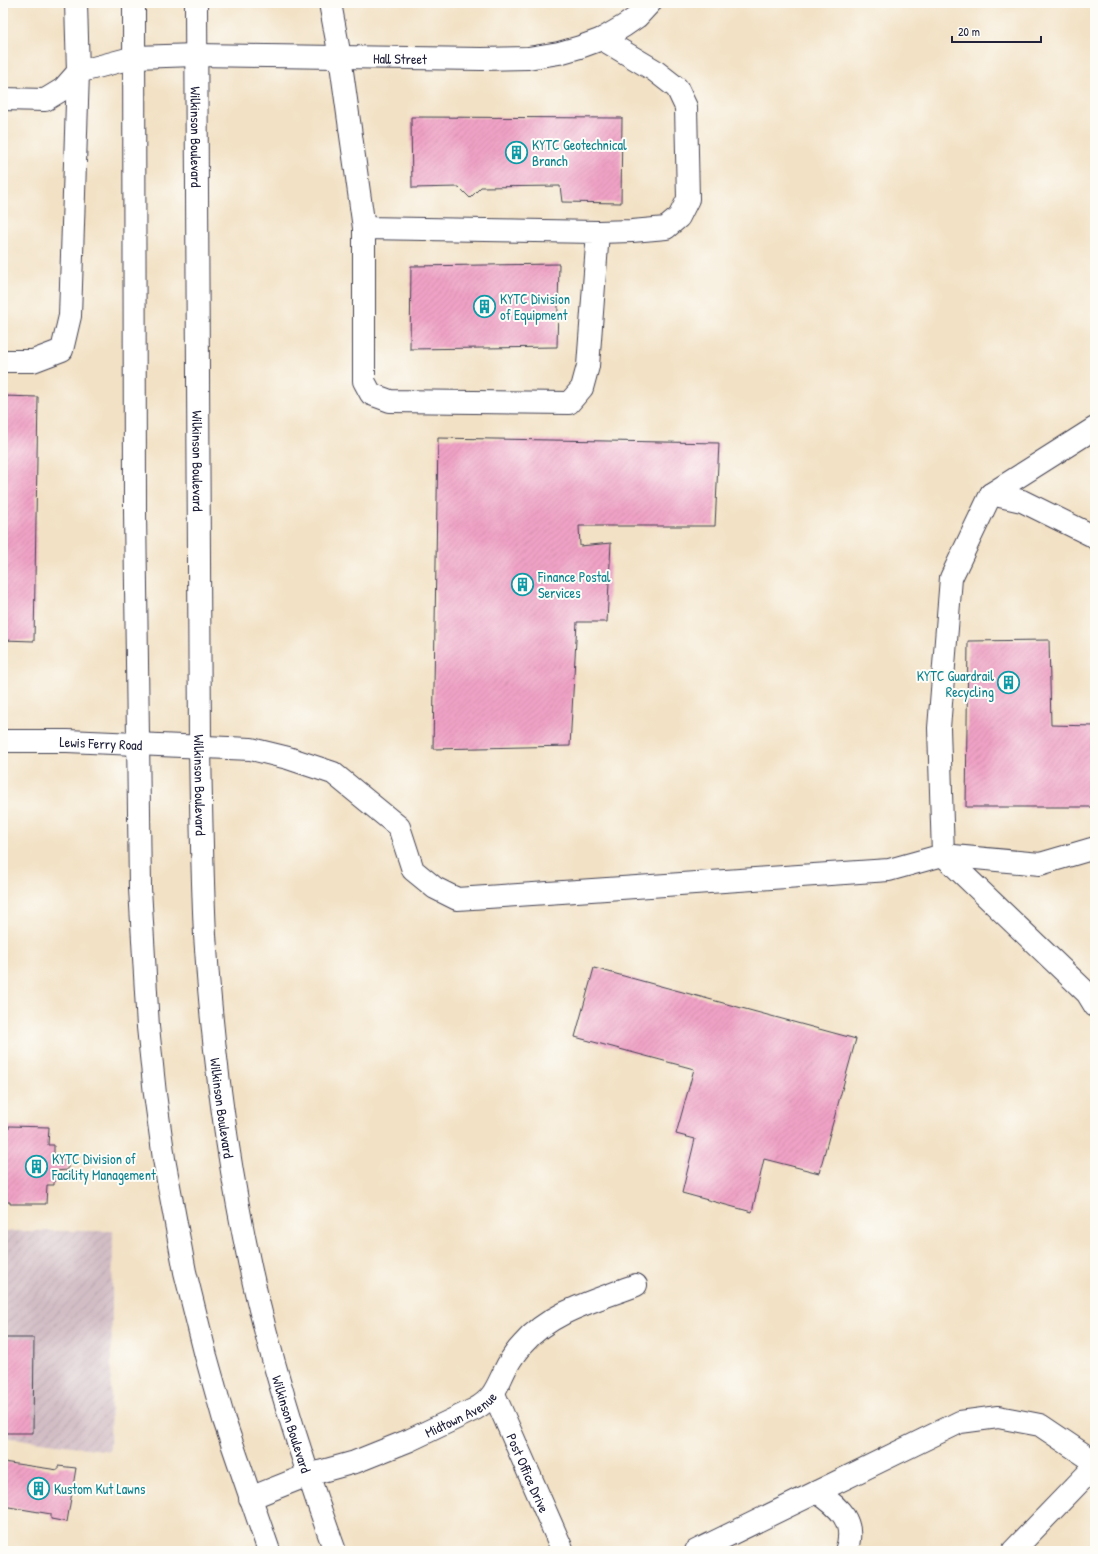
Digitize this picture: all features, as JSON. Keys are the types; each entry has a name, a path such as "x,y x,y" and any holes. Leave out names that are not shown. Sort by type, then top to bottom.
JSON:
{"main road":[{"path":"3,361 33,361 62,350 70,316 78,72 76,3"},
{"path":"134,3 136,57 134,102 135,419 140,888 154,1087 164,1159 185,1272 206,1356 232,1446 269,1551"},
{"name":"Wilkinson Boulevard","path":"196,3 200,746 202,854 206,937 213,1020 223,1111 250,1266 269,1347 292,1425 335,1551"},
{"path":"330,3 340,57 364,228 364,381 371,394 390,401 569,403 582,388 588,366 598,232"},
{"name":"Hall Street","path":"78,72 136,57 196,55 528,58 558,53 602,39 637,17 650,3"},
{"path":"364,228 598,232 632,232 666,228 679,217 688,199 686,107 677,88 654,70 602,39"},
{"path":"3,99 45,100 63,89 78,72"},
{"path":"1095,428 991,494 950,578 939,728 943,855 1087,993 1095,1006"},
{"path":"991,494 1022,501 1095,538"},
{"name":"Lewis Ferry Road","path":"3,741 67,741 251,749 288,758 333,773 399,827 413,870 435,888 457,899 889,870 943,855"},
{"path":"943,855 1040,864 1095,848"},
{"name":"Midtown Avenue","path":"250,1498 308,1475 355,1462 410,1440 485,1404 494,1394 508,1365 523,1343 544,1326 566,1312 636,1285"},
{"name":"Post Office Drive","path":"494,1394 563,1551"},
{"path":"696,1551 960,1422 998,1417 1040,1425 1095,1462"},
{"path":"1013,1551 1095,1466"},
{"path":"817,1492 831,1502 846,1518 850,1540 846,1551"}],"shaded area":[{"path":"3,1231 113,1231 110,1451 3,1437"}],"building":[{"name":"KYTC Geotechnical Branch","path":"411,117 622,118 621,203 562,202 560,186 481,187 470,198 459,187 412,188"},
{"name":"KYTC Division of Equipment","path":"559,264 557,347 410,349 411,266"},
{"path":"3,396 38,397 34,641 3,640"},
{"name":"Finance Postal Services","path":"438,438 719,443 715,526 579,526 580,546 611,543 607,622 577,622 570,746 433,749"},
{"name":"KYTC Guardrail Recycling","path":"1049,640 1051,725 1095,726 1093,807 966,807 968,641"},
{"path":"594,968 856,1039 819,1173 764,1159 752,1212 682,1193 695,1139 676,1134 694,1069 575,1037"},
{"name":"KYTC Division of Facility Management","path":"9,1126 49,1127 48,1145 54,1145 54,1160 68,1161 68,1170 54,1171 54,1185 47,1185 46,1204 10,1204 10,1202 3,1202 3,1129 9,1129"},
{"path":"3,1338 34,1338 33,1433 3,1433"},
{"name":"Kustom Kut Lawns","path":"3,1462 58,1470 58,1466 76,1468 67,1522 51,1519 51,1514 3,1506"}],"place":[{"name":"KYTC Geotechnical Branch","path":"517,152"},
{"name":"KYTC Division of Equipment","path":"484,306"},
{"name":"Finance Postal Services","path":"522,584"},
{"name":"KYTC Guardrail Recycling","path":"1009,683"},
{"name":"KYTC Division of Facility Management","path":"36,1166"},
{"name":"Kustom Kut Lawns","path":"38,1488"}]}
